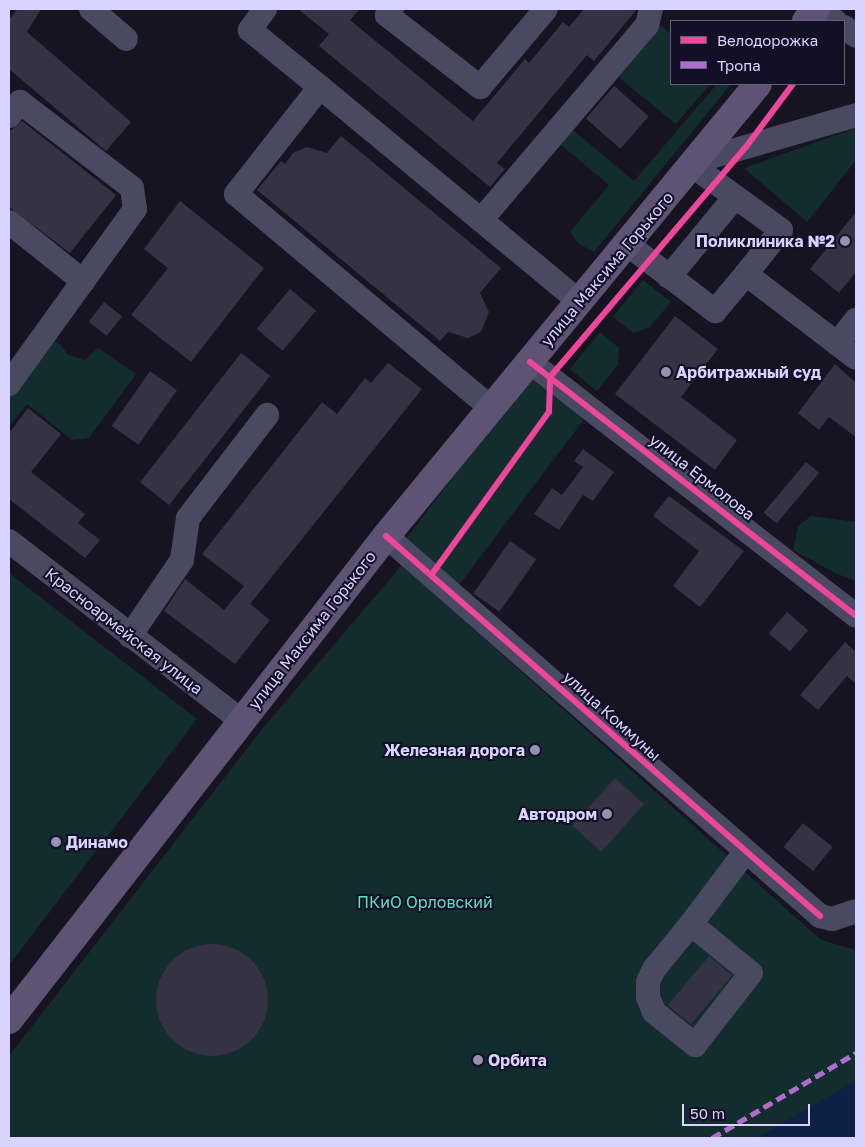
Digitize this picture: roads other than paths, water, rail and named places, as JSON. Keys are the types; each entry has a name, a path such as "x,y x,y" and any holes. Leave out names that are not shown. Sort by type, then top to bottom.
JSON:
{"main road":[{"path":"807,20 817,9"},
{"name":"улица Максима Горького","path":"9,1020 386,536 695,163 757,85"}],"street":[{"path":"91,9 126,38"},
{"path":"265,9 250,30 579,301"},
{"path":"392,9 387,15 480,87 546,9"},
{"path":"481,220 647,25 651,9"},
{"path":"817,9 834,20"},
{"path":"845,28 856,36"},
{"path":"320,87 236,194 491,408"},
{"path":"9,116 20,102 132,188 135,209 9,384"},
{"path":"695,163 856,115"},
{"path":"627,244 714,311 746,274 780,230 735,197 695,163"},
{"path":"669,277 735,197"},
{"path":"9,222 83,281"},
{"path":"746,274 856,358"},
{"path":"838,344 856,320"},
{"name":"улица Ермолова","path":"530,362 856,616"},
{"path":"130,636 182,560 188,518 266,415"},
{"name":"улица Коммуны","path":"386,536 820,916 832,919 856,911"},
{"name":"Красноармейская улица","path":"9,541 241,720"},
{"path":"691,924 751,973 695,1045 654,1012 648,997 648,982 654,969 691,924 745,852"}],"water":[{"path":"856,1081 856,1138 758,1138 798,1114"}],"place":[{"name":"Поликлиника №2","path":"845,241"},
{"name":"Арбитражный суд","path":"666,372"},
{"name":"Железная дорога","path":"535,750"},
{"name":"Автодром","path":"607,814"},
{"name":"Динамо","path":"56,842"},
{"name":"Орбита","path":"478,1060"}],"park label":[{"name":"ПКиО Орловский","path":"425,902"}]}
